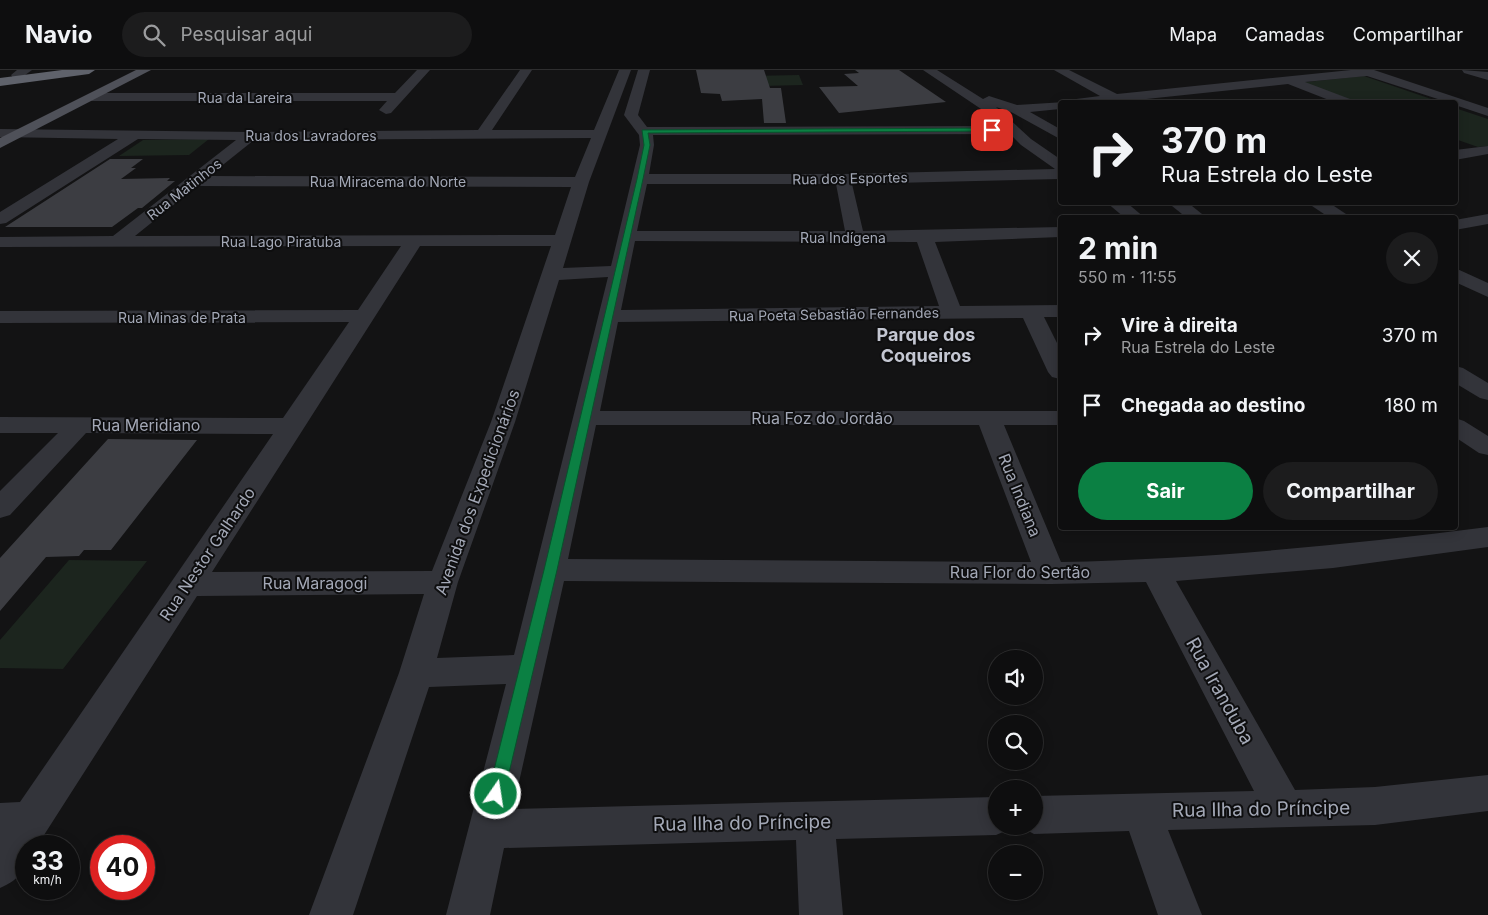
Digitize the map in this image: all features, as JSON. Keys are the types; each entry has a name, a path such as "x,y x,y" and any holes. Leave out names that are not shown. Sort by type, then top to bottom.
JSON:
{"highway":[{"path":"0,77 56,70"},
{"path":"0,82 89,70"}],"main road":[{"path":"0,144 145,70"}],"street":[{"path":"362,135 424,70"},
{"path":"482,135 526,70"},
{"name":"Avenida dos Expedicionários","path":"331,915 416,673 443,582 503,422 582,182 625,70"},
{"path":"468,915 525,669 551,570 584,418 640,179 647,145 644,131 636,124 631,115 644,70"},
{"path":"929,70 995,112 1012,130 1058,164"},
{"path":"938,70 985,99 1016,109 1058,134"},
{"path":"1060,70 1116,99"},
{"path":"1468,70 1487,75"},
{"path":"1104,100 1364,71 1452,100"},
{"path":"1288,80 1340,100"},
{"name":"Rua da Lareira","path":"92,96 399,97"},
{"path":"1458,102 1488,112"},
{"path":"1016,109 1058,105"},
{"path":"644,131 1012,130"},
{"name":"Rua dos Lavradores","path":"0,133 132,136 601,134"},
{"path":"0,219 132,136"},
{"name":"Rua Matinhos","path":"118,241 250,136"},
{"path":"1458,144 1483,151"},
{"path":"1458,155 1483,151"},
{"name":"Rua dos Esportes","path":"640,179 844,179 1058,174"},
{"path":"844,179 855,237"},
{"name":"Rua Miracema do Norte","path":"194,181 582,182"},
{"path":"1118,205 1133,215"},
{"path":"1180,205 1194,215"},
{"path":"1320,205 1338,215"},
{"path":"1458,224 1488,219"},
{"name":"Rua Indígena","path":"627,236 924,237 1058,232"},
{"path":"924,237 952,312"},
{"name":"Rua Lago Piratuba","path":"0,242 563,240"},
{"name":"Rua Nestor Galhardo","path":"0,867 15,822 187,584 414,241"},
{"path":"552,274 619,271"},
{"path":"1458,276 1488,291"},
{"name":"Rua Poeta Sebastião Fernandes","path":"609,316 1058,311"},
{"path":"1031,312 1058,368"},
{"name":"Rua Minas de Prata","path":"0,317 364,316"},
{"path":"1458,375 1488,393"},
{"name":"Rua Indiana","path":"988,417 1051,573"},
{"name":"Rua Foz do Jordão","path":"584,418 1058,418"},
{"name":"Rua Meridiano","path":"0,425 292,426"},
{"path":"0,508 80,425"},
{"path":"1458,428 1488,447"},
{"name":"Rua Flor do Sertão","path":"551,570 1051,573 1155,571 1333,557 1488,537"},
{"name":"Rua Iranduba","path":"1155,571 1285,810"},
{"name":"Rua Maragogi","path":"187,584 443,582"},
{"path":"416,673 525,669"},
{"name":"Rua Ilha do Príncipe","path":"1043,815 1141,811 1285,810 1374,806 1488,793"},
{"path":"1141,811 1180,915"},
{"name":"Rua Ilha do Príncipe","path":"488,829 988,816"},
{"path":"814,822 821,915"}],"shaded area":[{"path":"799,75 803,85 757,86 754,76"},
{"path":"1364,76 1434,100 1346,100 1297,83"},
{"path":"1458,109 1488,119 1488,146 1478,147 1458,140"},
{"path":"209,139 189,155 119,156 143,140"},
{"path":"69,560 147,561 63,669 0,668 0,640"}],"building":[{"path":"696,70 764,70 770,88 781,88 786,123 764,123 762,99 722,101 720,94 701,93"},
{"path":"855,70 899,70 946,102 839,113 819,87 858,86 844,74 859,73"},
{"path":"110,159 143,159 131,168 136,168 121,179 170,178 167,181 175,181 142,208 138,208 112,227 5,227"},
{"path":"108,439 197,440 111,550 84,550 79,556 46,557 0,611 0,558"}],"district":[{"name":"Parque dos Coqueiros","path":"926,344"}],"route":[{"path":"496,794 525,669 551,570 584,418 640,179 647,145 644,131 992,130"}]}
